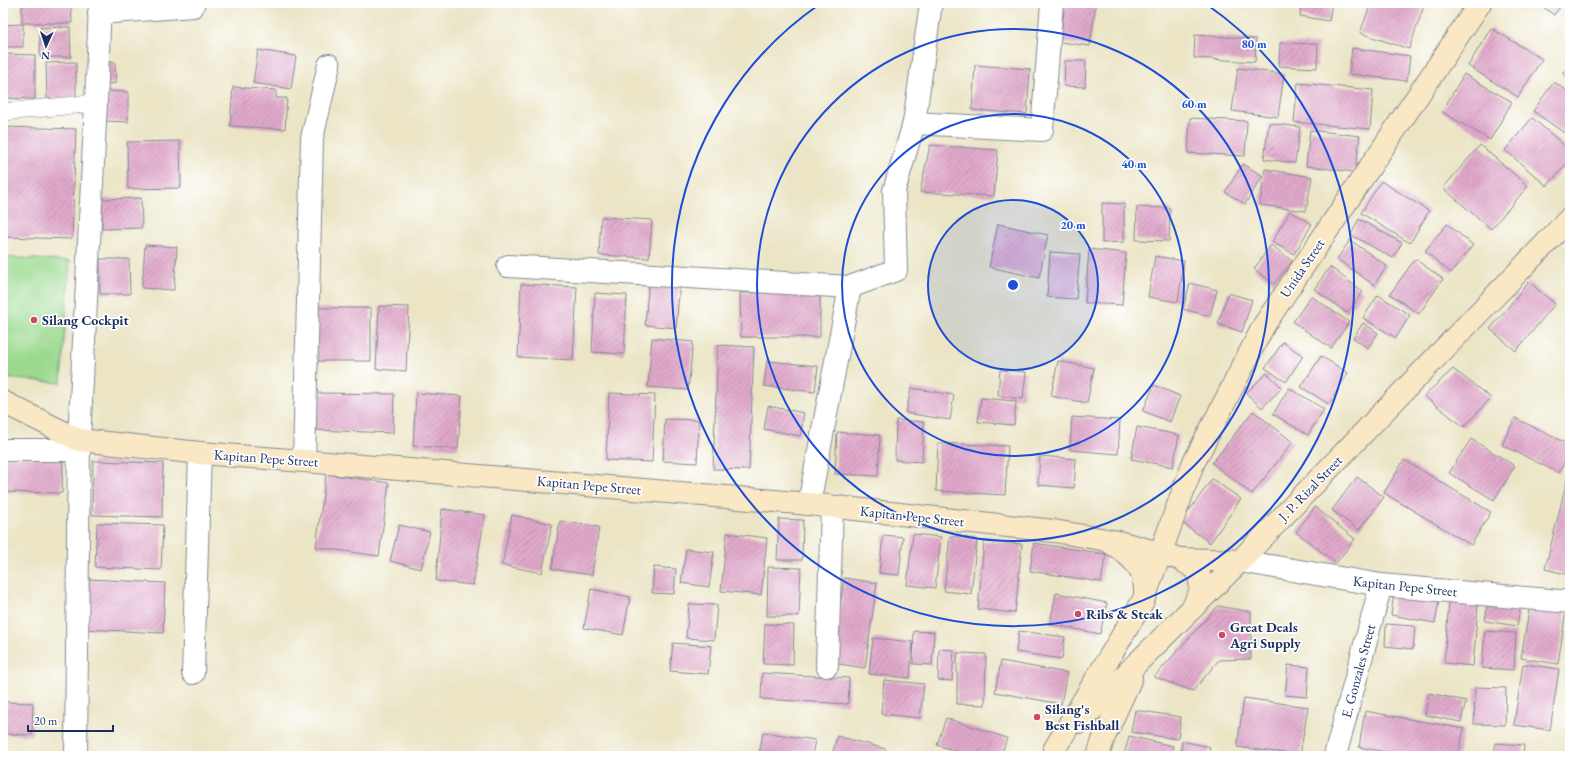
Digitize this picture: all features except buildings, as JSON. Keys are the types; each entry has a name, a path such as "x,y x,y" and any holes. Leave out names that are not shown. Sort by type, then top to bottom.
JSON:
{"street":[{"path":"76,756 79,445 100,8 193,6 193,3"},
{"path":"508,266 850,287 896,270 894,192 914,123 931,3"},
{"path":"914,123 1042,130 1052,3"},
{"name":"Unida Street","path":"1051,753 1143,601 1193,464 1264,325 1480,3"},
{"path":"304,460 312,138 329,65"},
{"name":"J. P. Rizal Street","path":"1051,753 1137,663 1240,561 1570,218"},
{"path":"809,504 850,287"},
{"name":"Kapitan Pepe Street","path":"3,402 79,445 304,460 809,504 1054,531 1119,542 1180,559"},
{"path":"3,450 79,445"},
{"path":"193,673 200,453"},
{"path":"827,666 832,507"},
{"path":"1103,539 1124,551 1133,561 1143,576 1145,593"},
{"path":"1180,559 1240,561"},
{"path":"1180,559 1199,573 1201,590 1193,607"},
{"name":"Kapitan Pepe Street","path":"1240,561 1381,585 1570,602"},
{"name":"E. Gonzales Street","path":"1335,756 1381,585"},
{"path":"1098,756 1104,737 1137,663"}],"lane":[{"path":"3,112 96,103"}],"green space":[{"name":"Silang Cockpit","path":"3,257 70,261 61,383 3,378"}],"place":[{"name":"Silang Cockpit","path":"34,320"},
{"name":"Ribs & Steak","path":"1078,614"},
{"name":"Great Deals Agri Supply","path":"1222,635"},
{"name":"Silang's Best Fishball","path":"1037,717"}]}
